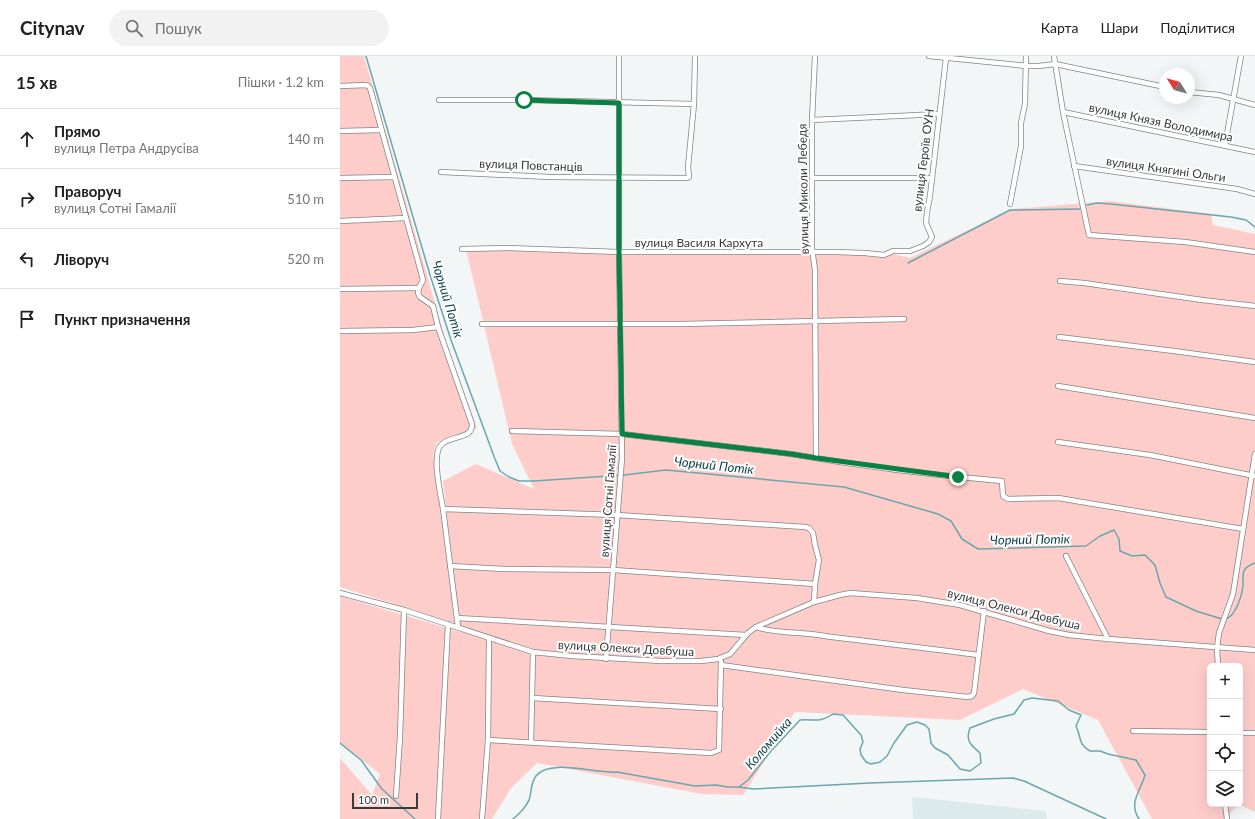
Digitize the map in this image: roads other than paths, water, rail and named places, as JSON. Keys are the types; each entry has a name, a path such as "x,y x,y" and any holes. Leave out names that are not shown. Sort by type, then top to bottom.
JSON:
{"street":[{"name":"вулиця Сотні Гамалії","path":"606,659 621,472 622,434 619,252 619,56"},
{"path":"439,100 524,100 694,104 695,56"},
{"name":"вулиця Миколи Лебедя","path":"815,56 812,120 812,252 815,270 816,458"},
{"path":"929,56 1027,66 1055,64 1159,86"},
{"path":"1010,204 1021,146 1021,122 1025,104 1027,66 1026,56"},
{"path":"1054,56 1063,112 1089,235 1185,242 1255,252"},
{"path":"1225,145 1241,56"},
{"name":"вулиця Героїв ОУН","path":"910,251 927,244 932,235 926,221 946,58"},
{"path":"340,86 370,86 423,280 418,293 420,297 433,306 438,327 472,427 469,434 444,441 438,449 436,460 458,627"},
{"path":"1195,93 1234,99 1255,105"},
{"name":"вулиця Повстанців","path":"441,172 550,177 687,178 690,177 688,167 694,104"},
{"name":"вулиця Князя Володимира","path":"1063,112 1255,152"},
{"path":"812,120 940,114"},
{"path":"340,130 381,130"},
{"name":"вулиця Княгині Ольги","path":"1074,166 1237,189 1255,194"},
{"path":"340,178 395,177"},
{"path":"813,178 932,178"},
{"path":"340,221 406,218"},
{"name":"вулиця Василя Кархута","path":"462,249 507,248 619,252 857,252 884,255 893,251 910,251"},
{"path":"1060,280 1255,306"},
{"path":"340,289 419,288"},
{"path":"482,324 681,324 904,319"},
{"path":"340,331 413,330 438,327"},
{"path":"1059,336 1174,350 1255,362"},
{"path":"1058,386 1255,418"},
{"path":"512,430 622,434 791,454 958,477 1002,481 1003,496 1008,499 1058,498 1243,529"},
{"path":"1058,442 1150,455 1253,475"},
{"path":"1218,663 1218,648 1222,623 1233,594 1253,475 1255,454"},
{"path":"443,509 617,515 809,528 813,533 814,545 819,560 814,602"},
{"path":"1066,556 1108,639"},
{"path":"450,566 613,570 815,584"},
{"name":"вулиця Олекси Довбуша","path":"340,593 404,610 533,652 606,659 661,662 701,661 721,658 734,650 746,635 756,626 814,602 854,593 917,598 960,605 1059,633 1108,639 1255,650"},
{"path":"396,796 400,736 404,610"},
{"path":"721,665 903,690 968,697 972,696 974,693 984,611"},
{"path":"457,618 746,635"},
{"path":"438,819 448,624"},
{"path":"756,626 868,642 978,655"},
{"path":"482,819 488,740 489,638"},
{"path":"531,742 533,652"},
{"path":"488,740 711,753 719,750 721,658"},
{"path":"532,698 721,709"},
{"path":"1133,731 1207,732"},
{"path":"1243,733 1255,733"},
{"path":"1225,807 1227,819"}],"waterway":[{"name":"Чорний Потік","path":"366,56 430,275 451,340 500,471 509,477 519,481 534,481 624,475 666,470 844,487 938,514 951,521 962,539 978,549 1086,546 1100,536 1114,530 1119,539 1120,551 1132,556 1145,555 1155,565 1166,597 1196,611 1222,619"},
{"path":"1087,205 1097,203 1111,204 1231,217 1246,220 1255,227"},
{"path":"908,263 1010,210 1080,209"},
{"name":"Чорний Потік","path":"1226,619 1233,614 1240,600 1245,569 1255,563"},
{"name":"Коломийка","path":"513,819 528,803 536,776 542,771 551,768 562,767 617,772 695,786 716,785 739,787 748,780 771,751 800,720 821,720 833,714 843,715 861,735 863,742 860,749 861,755 866,762 871,764 880,762 887,756 907,725 917,722 925,725 929,729 931,743 935,748 948,755 960,769 970,771 981,763 980,753 969,740 968,736 970,728 994,719 1014,714 1024,700 1032,698 1058,701 1069,710 1081,715 1076,726 1081,743 1090,751 1100,751 1136,760 1145,775 1135,802 1136,813 1139,819"},
{"name":"Коломийка","path":"340,743 361,760 382,789 415,819"},
{"path":"739,787 753,789 1013,778 1024,781 1106,819"}]}
